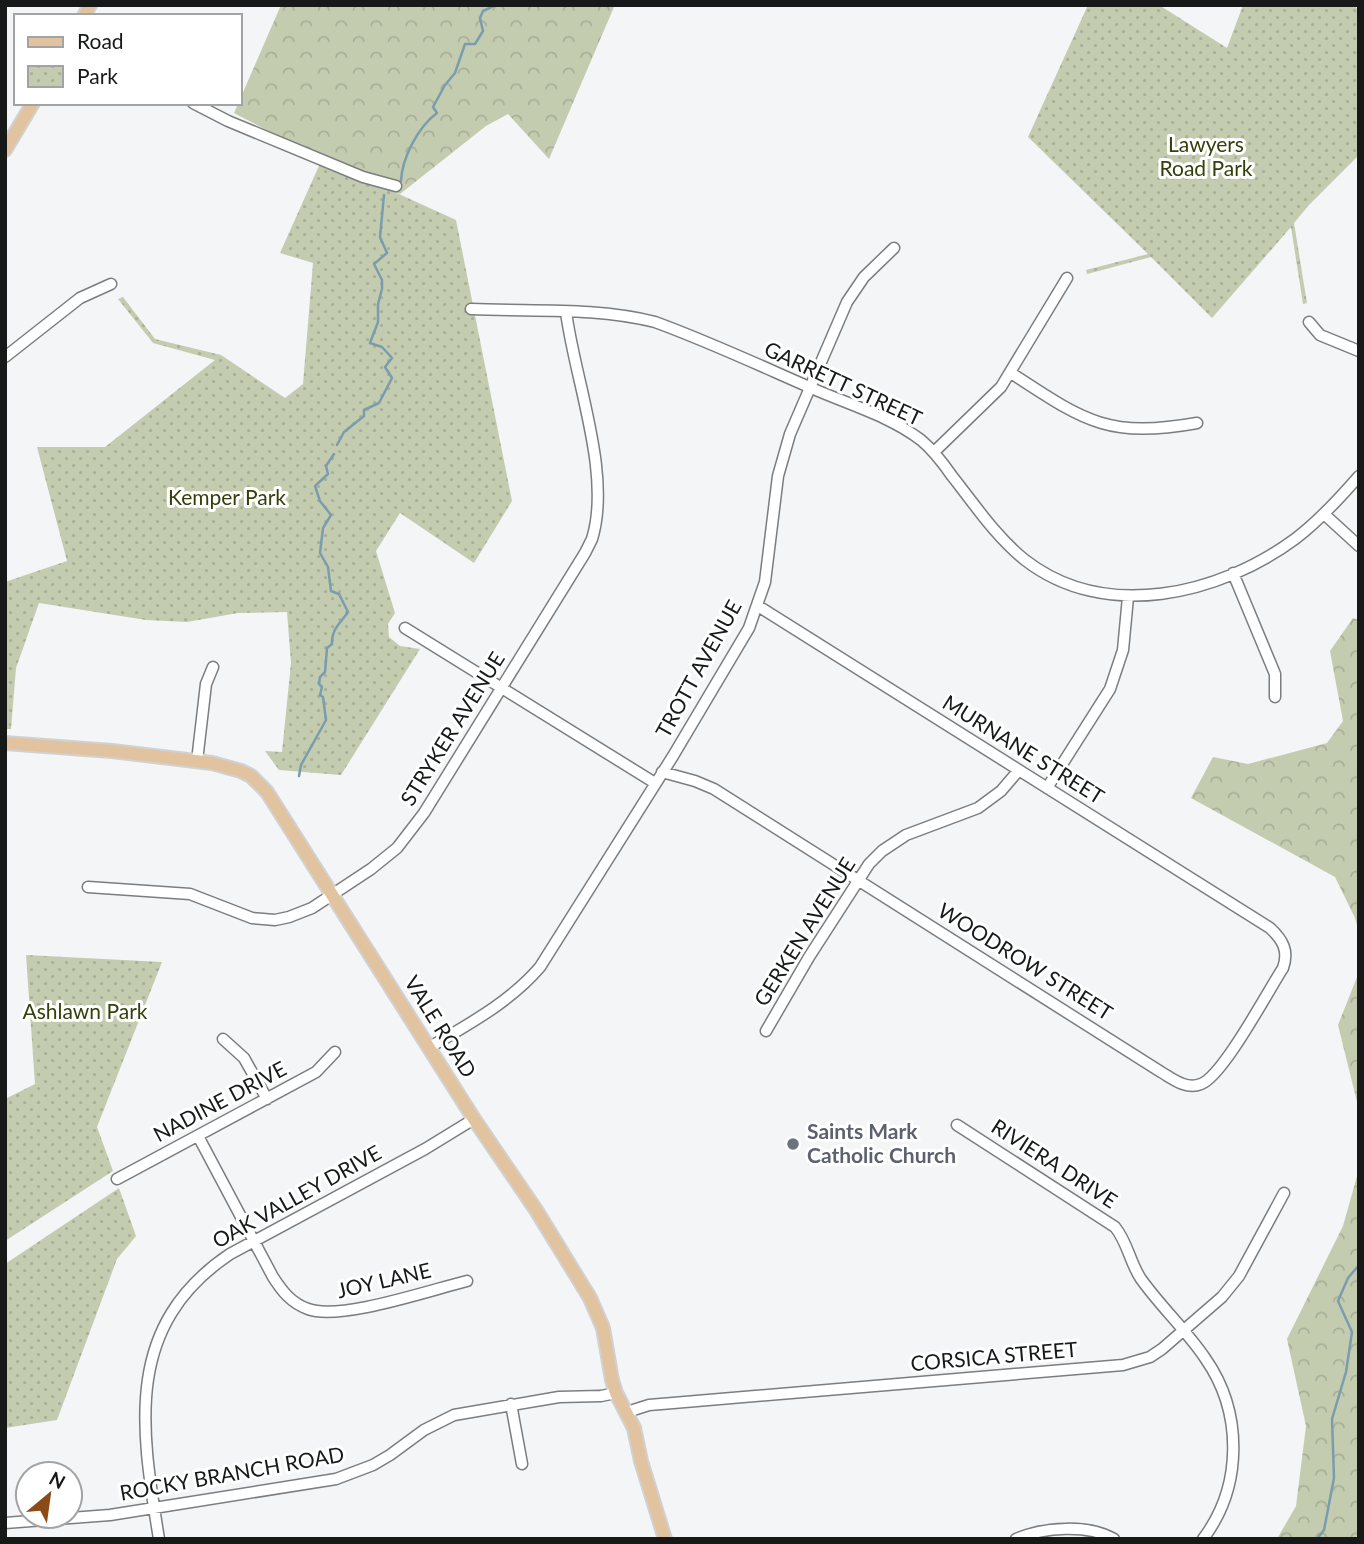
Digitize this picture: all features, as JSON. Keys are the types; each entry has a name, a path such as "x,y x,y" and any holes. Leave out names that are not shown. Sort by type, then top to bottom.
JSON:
{"main road":[{"path":"5,150 32,105"},
{"name":"VALE ROAD","path":"5,743 197,761 234,769 260,783 590,1298 603,1328 616,1392 634,1428 641,1461 665,1539"}],"street":[{"path":"197,105 363,177 396,186"},
{"name":"TROTT AVENUE","path":"430,1047 497,1006 520,988 540,967 749,628 758,606 769,562 778,476 790,434 847,302 864,277 894,248"},
{"path":"934,453 986,403 1011,373 1067,278"},
{"path":"5,357 80,298 111,284"},
{"name":"GARRETT STREET","path":"471,309 620,315 655,323 907,431 934,453 999,535 1024,560 1072,586 1109,595 1158,595 1233,573 1274,553 1324,514 1359,476"},
{"name":"STRYKER AVENUE","path":"88,887 190,894 212,900 239,913 275,920 301,913 332,895 389,855 411,832 592,539 599,510 597,475 566,312"},
{"path":"1309,322 1320,335 1359,351"},
{"path":"1011,373 1069,410 1101,423 1135,429 1197,423"},
{"path":"1324,514 1359,546"},
{"path":"1233,573 1275,674 1275,697"},
{"path":"1047,788 1110,689 1123,650 1128,597"},
{"name":"MURNANE STREET","path":"758,606 1267,926"},
{"path":"405,628 655,783"},
{"path":"197,761 206,684 214,667"},
{"name":"GERKEN AVENUE","path":"766,1031 869,864 894,842 913,832 978,808 1000,791 1019,770"},
{"name":"WOODROW STREET","path":"662,772 714,789 1185,1085 1204,1083 1220,1068 1283,968 1286,961 1285,948 1277,934 1267,926"},
{"path":"223,1039 244,1058 267,1099"},
{"name":"NADINE DRIVE","path":"117,1179 316,1072 335,1052"},
{"name":"OAK VALLEY DRIVE","path":"159,1539 146,1453 144,1410 150,1366 159,1336 177,1304 200,1276 230,1254 425,1149 474,1119"},
{"name":"RIVIERA DRIVE","path":"957,1125 1115,1227 1126,1243 1137,1273 1204,1356 1227,1401 1234,1436 1228,1487 1215,1521 1203,1539"},
{"name":"JOY LANE","path":"198,1136 281,1290 297,1304 316,1312 350,1310 467,1281"},
{"name":"CORSICA STREET","path":"627,1412 649,1405 1124,1365 1150,1357 1210,1310 1234,1282 1284,1193"},
{"name":"ROCKY BRANCH ROAD","path":"5,1523 110,1515 336,1479 373,1465 438,1422 469,1411 559,1396 601,1396 616,1392"},
{"path":"512,1404 522,1464"},
{"path":"1016,1539 1035,1533 1076,1529 1099,1532 1114,1539"}],"green space":[{"path":"281,5 614,7 549,159 508,114 486,126 400,194 322,159 234,113 237,105 242,105 242,95"},
{"name":"Lawyers Road Park","path":"1088,5 1159,5 1227,48 1243,5 1354,5 1359,11 1359,155 1294,223 1307,303 1303,304 1291,227 1212,318 1151,257 1087,274 1086,270 1148,254 1028,137"},
{"name":"Kemper Park","path":"322,159 456,220 512,501 474,563 400,513 376,551 395,613 388,624 389,637 400,646 420,649 341,775 279,770 265,751 282,752 291,663 287,612 238,613 187,622 146,620 39,603 16,668 11,729 5,729 5,582 67,561 37,447 105,447 215,360 153,343 118,299 123,297 155,339 221,355 285,398 303,384 313,263 280,253"},
{"path":"1353,618 1359,620 1359,932 1335,877 1191,798 1213,757 1248,764 1327,743 1343,721 1330,651"},
{"name":"Ashlawn Park","path":"26,955 162,962 97,1127 113,1171 5,1241 5,1099 35,1084"},
{"path":"1359,972 1359,1110 1338,1025"},
{"path":"1359,1169 1359,1539 1277,1539 1296,1506 1306,1426 1287,1339 1343,1226"},
{"path":"119,1188 136,1236 117,1259 57,1420 5,1428 5,1264"}],"waterway":[{"path":"401,181 408,153 424,126 437,113 433,107 455,73 465,44 475,44 483,31 480,18 483,11 496,5"},
{"path":"337,445 344,432 364,416 364,410 379,403 392,378 385,367 392,358 382,347 370,343 378,322 378,304 382,289 382,280 374,264 387,253 380,237 384,195"},
{"path":"299,776 301,765 326,720 323,697 320,695 320,677 325,672 327,648 332,644 335,630 348,612 339,594 331,591 328,567 320,553 323,528 331,515 320,501 315,486 328,474 326,466 334,454"},
{"path":"1317,1539 1324,1530 1334,1478 1332,1419 1346,1372 1352,1332 1338,1301 1348,1278 1359,1265"}],"place":[{"name":"Saints Mark Catholic Church","path":"793,1144"}]}
